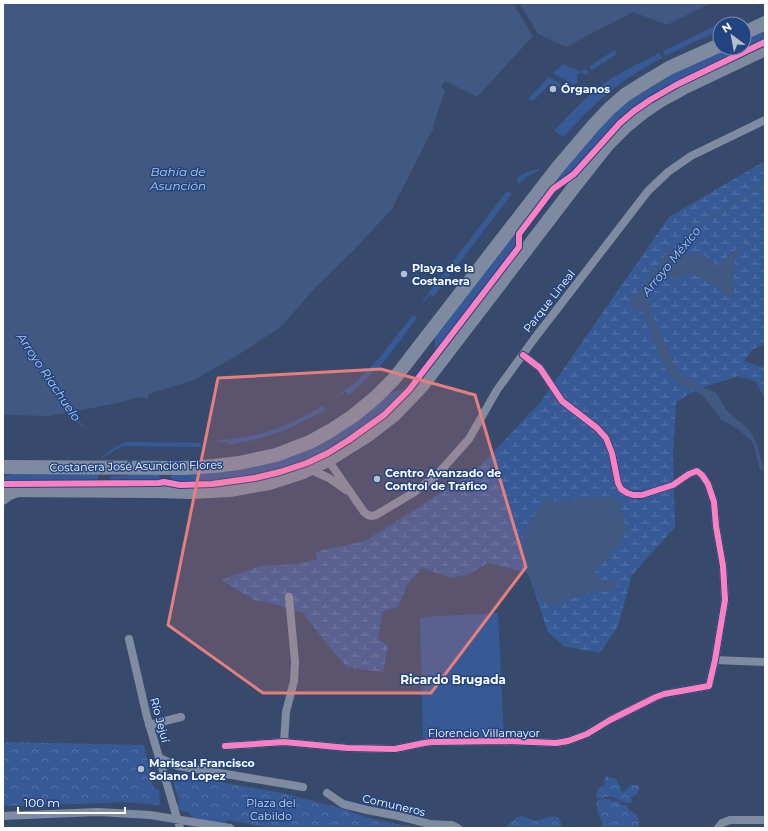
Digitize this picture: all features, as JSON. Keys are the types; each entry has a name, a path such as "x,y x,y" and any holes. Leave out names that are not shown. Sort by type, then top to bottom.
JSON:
{"highway":[{"path":"752,29 765,23"},
{"name":"Costanera José Asunción Flores","path":"3,467 184,468 239,464 276,455 310,442 330,431 353,416 376,397 394,379 558,167 609,109 631,91 669,68 712,49"},
{"name":"Costanera José Asunción Flores","path":"3,490 191,492 230,490 269,483 303,472 328,460 368,435 388,420 421,387 577,183 608,144 626,126 661,100 765,49"},
{"path":"104,468 104,491"},
{"path":"164,468 164,491"}],"street":[{"name":"Parque Lineal","path":"353,496 364,512 371,516 376,515 413,494 436,476 469,439 497,390 522,355 648,191 668,172 691,156 765,120"},
{"path":"522,355 540,368 562,401 597,428 606,438 612,453 618,482 621,489 633,495 642,494 673,485 689,474 697,471 702,475 708,484 714,502 716,526 723,566 725,600 715,660 765,662"},
{"path":"328,460 353,496"},
{"path":"309,469 329,478 353,496"},
{"name":"Costanera José Asunción Flores","path":"3,501 10,496 26,490"},
{"path":"284,742 286,712 294,681 295,662 289,597"},
{"name":"Río Jejuí","path":"129,639 149,725 180,828"},
{"name":"Florencio Villamayor","path":"225,746 284,742 348,748 395,749 432,742 506,741 556,743 568,741 587,734 610,720 656,697 664,694 709,686 715,660"},
{"path":"149,725 181,717"},
{"path":"159,758 178,766 302,786"},
{"name":"Comuneros","path":"327,792 344,804 430,824 452,825 458,828"},
{"path":"3,816 98,812 150,815 230,828"},
{"path":"718,828 722,823 730,820 765,820"}],"highlighted area":[{"path":"381,369 475,395 526,567 431,693 263,693 168,625 218,378"}],"green space":[{"path":"712,27 712,34 665,56 663,51"},
{"path":"765,28 765,45 752,51 752,34"},
{"path":"615,50 617,54 592,70 589,67 602,58"},
{"path":"659,53 662,58 634,74 609,92 575,124 564,137 554,131 577,107 602,85 626,70"},
{"path":"712,54 712,56 742,56 669,91 568,185 553,190 520,234 519,249 408,393 386,415 315,462 238,485 171,487 171,474 236,471 266,464 387,394 404,389 435,351 435,334 597,126 647,86"},
{"path":"563,64 581,72 586,69 589,73 585,75 581,73 577,75 577,81 579,81 574,85 553,73"},
{"path":"549,77 568,88 563,94 561,92 563,89 550,84 533,101 528,99"},
{"path":"765,161 765,344 753,349 744,361 761,367 765,365 765,399 756,382 738,376 698,389 676,402 673,455 675,527 632,575 618,626 600,653 564,646 548,632 528,573 488,563 469,574 452,578 422,568 407,585 398,607 383,611 378,639 388,646 383,672 347,667 303,613 271,603 254,600 221,580 260,566 296,564 318,559 315,552 365,541 475,471 540,403 669,217"},
{"path":"542,169 528,176 520,183 516,180 528,172"},
{"path":"507,191 512,194 433,297 430,294 423,303 422,302"},
{"path":"413,315 417,318 383,363 349,395 346,391 337,397 336,396 355,383 380,357"},
{"path":"323,406 326,410 288,429 254,440 228,445 227,442 216,441 250,436 270,431 295,421"},
{"path":"128,442 201,443 202,447 122,446 100,459 116,446"},
{"path":"17,473 98,474 98,486 3,485 3,476"},
{"path":"135,473 159,475 160,482 145,482 138,485 111,485 110,483 110,477 112,476 124,476"},
{"path":"498,613 504,738 423,739 420,617"},
{"path":"3,742 144,745 153,787 159,790 160,805 122,802 3,806"},
{"name":"Plaza del Cabildo","path":"171,773 282,793 337,807 372,819 402,825 431,828 271,828 226,820 229,828 189,828 189,825 192,827 197,825 197,820 192,817 189,812 179,809 179,802"},
{"path":"607,776 616,779 620,785 621,791 624,792 630,785 637,785 639,787 636,795 631,797 631,803 626,803 610,797 598,799 596,796 598,790 604,785 605,783 603,780"},
{"path":"601,799 610,799 612,801 621,802 621,805 627,805 629,811 637,815 639,819 639,828 601,828 603,823 597,811 598,808 596,803"},
{"path":"523,816 535,821 553,816 559,818 563,828 506,828 507,825 517,817"}],"water":[{"name":"Bahía de Asunción","path":"3,3 513,3 533,36 477,97 445,81 441,87 445,91 433,126 434,128 392,209 354,250 313,290 281,327 241,353 194,380 149,394 148,399 138,397 118,403 50,416 3,415"},
{"path":"519,3 711,3 667,25 633,12 566,47 538,34"},
{"path":"745,241 735,261 733,280 734,299 733,296 725,294 702,277 689,274 675,279 668,276 659,281 647,297 649,306 668,351 673,357 672,361 678,372 699,387 715,392 726,410 745,426 752,434 757,445 764,470 760,470 752,441 739,430 721,419 702,395 671,377 667,372 656,348 643,312 641,310 633,309 629,304 670,248 685,252 690,257 696,253 706,256 718,266"},
{"path":"548,496 555,501 612,496 620,504 626,531 621,543 595,570 597,576 603,580 617,580 618,585 611,591 584,594 555,605 543,601 534,589 519,548 525,532 538,509"}],"waterway":[{"name":"Arroyo México","path":"678,251 699,224 765,184"},
{"name":"Arroyo Riachuelo","path":"71,411 82,426"}],"cycle path":[{"path":"3,484 164,482 180,485 212,484 255,478 280,472 307,463 328,453 384,415 409,390 519,247 519,234 553,189 574,174 620,123 650,100 676,85 765,42"},
{"path":"225,746 284,742 348,748 395,749 432,742 506,741 556,743 568,741 587,734 610,720 664,694 709,686 725,600 723,566 716,526 714,502 708,484 702,475 697,471 689,474 673,485 642,495 633,495 621,489 618,483 612,453 606,438 597,428 562,401 540,368 523,355"}],"place":[{"name":"Órganos","path":"553,89"},
{"name":"Playa de la Costanera","path":"404,274"},
{"name":"Centro Avanzado de Control de Tráfico","path":"377,479"},
{"name":"Mariscal Francisco Solano Lopez","path":"141,769"}],"district":[{"name":"Ricardo Brugada","path":"453,679"}]}
